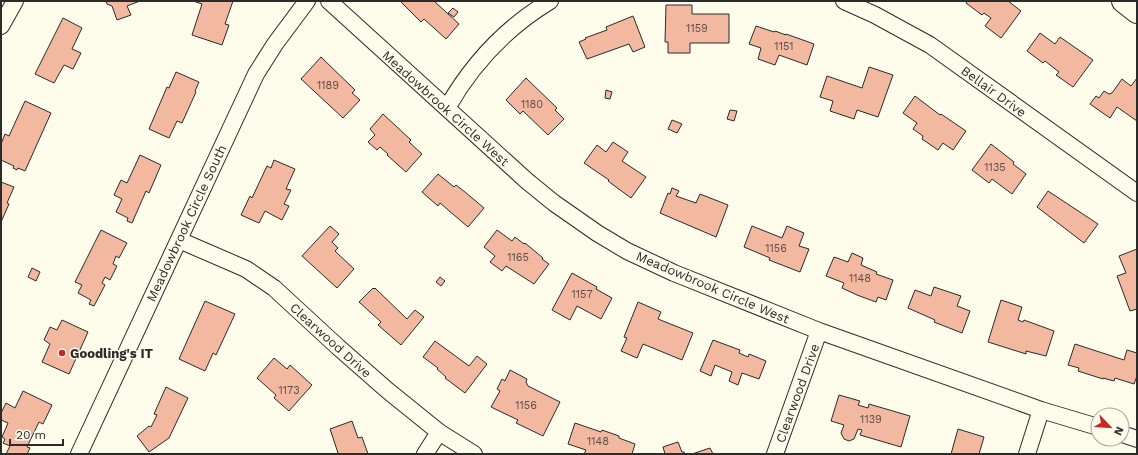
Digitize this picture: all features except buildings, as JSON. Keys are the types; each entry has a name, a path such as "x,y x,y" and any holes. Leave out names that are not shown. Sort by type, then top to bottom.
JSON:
{"street":[{"path":"1,26 15,1"},
{"name":"Meadowbrook Circle South","path":"79,454 256,74 275,44 307,1"},
{"name":"Meadowbrook Circle West","path":"329,1 554,203 597,233 627,251 674,273 819,331 1041,410 1090,425"},
{"path":"447,108 457,91 480,61 501,38 536,9 550,1"},
{"name":"Bellair Drive","path":"844,1 875,15 930,45 1137,193"},
{"path":"1123,1 1137,12"},
{"name":"Clearwood Drive","path":"179,240 246,269 274,288 387,390 438,432 474,454"},
{"name":"Clearwood Drive","path":"775,454 819,331"},
{"path":"1027,454 1041,410"},
{"path":"425,454 438,432"}],"place":[{"name":"Goodling's IT","path":"62,353"}]}
